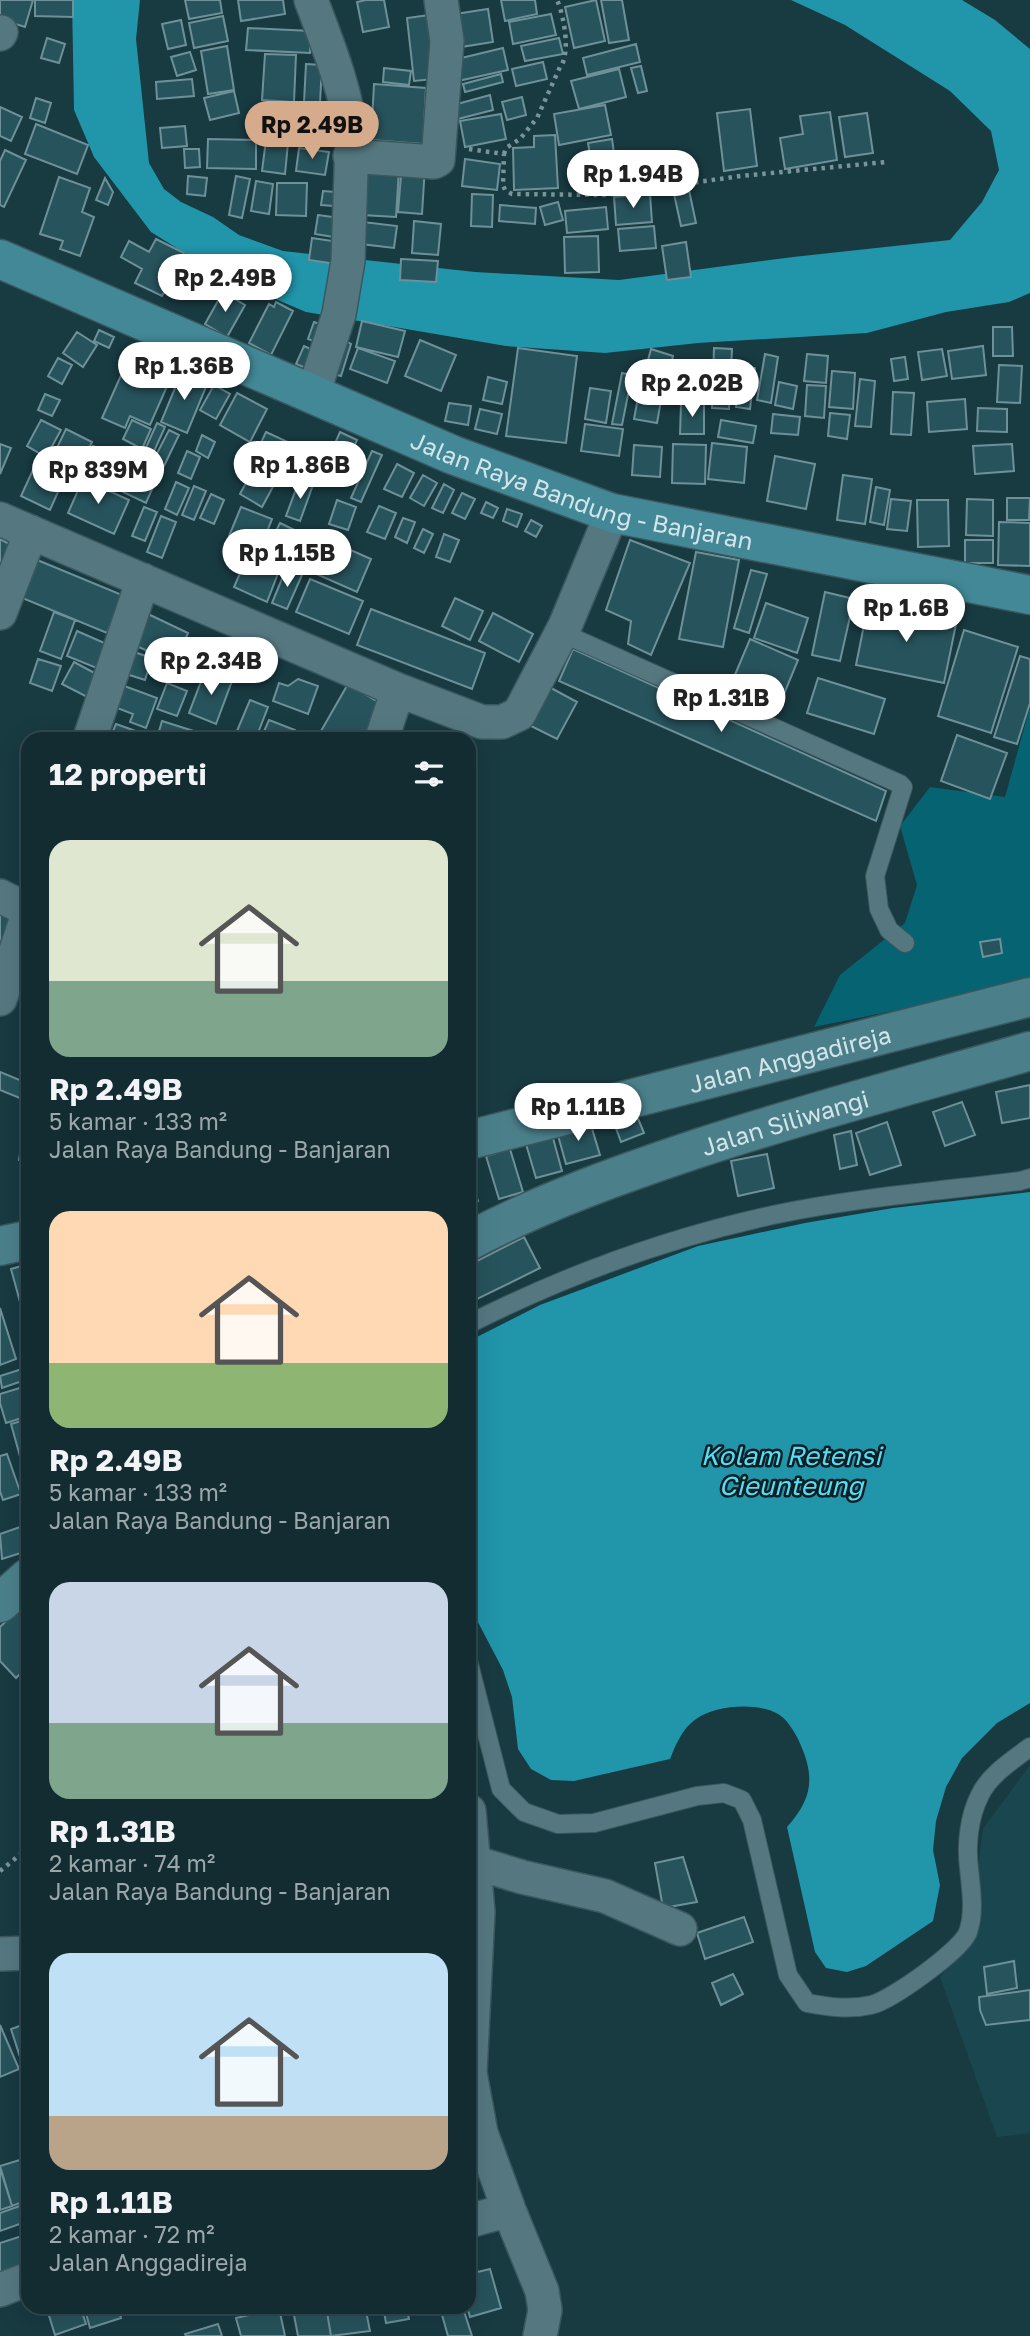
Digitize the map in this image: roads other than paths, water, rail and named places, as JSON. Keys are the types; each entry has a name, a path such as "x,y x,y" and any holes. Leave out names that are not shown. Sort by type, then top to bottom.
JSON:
{"main road":[{"name":"Jalan Raya Bandung - Banjaran","path":"0,259 453,455 612,513 1030,595"},
{"name":"Jalan Anggadireja","path":"476,1138 1030,998"},
{"name":"Jalan Siliwangi","path":"476,1237 619,1175 761,1128 1030,1051"},
{"path":"0,1246 21,1242"},
{"path":"0,1603 21,1584"}],"street":[{"path":"311,0 344,100 350,125 351,156 348,261 339,314 313,394"},
{"path":"351,156 435,162 438,160 447,41 441,0"},
{"path":"0,519 398,690 482,722 502,722 519,714 562,633 612,513"},
{"path":"0,612 31,532"},
{"path":"92,732 143,580"},
{"path":"384,732 398,690"},
{"path":"0,896 21,908"},
{"path":"0,999 21,934"},
{"path":"476,1862 522,1877 605,1896 680,1929"},
{"path":"476,2108 481,2133 479,2158 509,2210 542,2291 545,2311 540,2336"},
{"path":"476,2219 509,2210"},
{"path":"0,2290 21,2282"}],"lane":[{"path":"562,633 900,784 903,787 875,877 879,909 889,930 905,943"},
{"path":"476,1320 601,1264 773,1215 1030,1178"},
{"path":"476,1692 501,1790 524,1812 558,1824 594,1823 697,1796 724,1793 742,1800 752,1820 788,1975 807,2003 838,2009 873,2005 931,1971 967,1934 972,1902 967,1853 971,1823 980,1794 1003,1768 1030,1747"}],"water":[{"path":"72,0 140,0 136,39 149,163 164,189 181,202 213,217 239,235 283,251 475,272 619,280 950,240 982,202 999,170 991,131 950,91 845,25 791,0 962,0 995,20 1030,49 1030,293 1009,302 946,312 867,333 698,343 605,353 506,346 306,312 223,277 151,232 94,157 74,110"},
{"name":"Kolam Retensi Cieunteung","path":"1030,1192 1030,1703 997,1723 962,1758 946,1787 936,1821 933,1850 940,1885 933,1921 866,1966 847,1972 826,1968 815,1952 787,1827 807,1795 809,1775 804,1752 790,1725 781,1716 770,1710 748,1707 725,1708 704,1714 687,1727 670,1759 574,1781 551,1780 531,1769 518,1749 512,1697 503,1670 476,1618 476,1337 540,1305 698,1246 805,1223 893,1208"}]}
